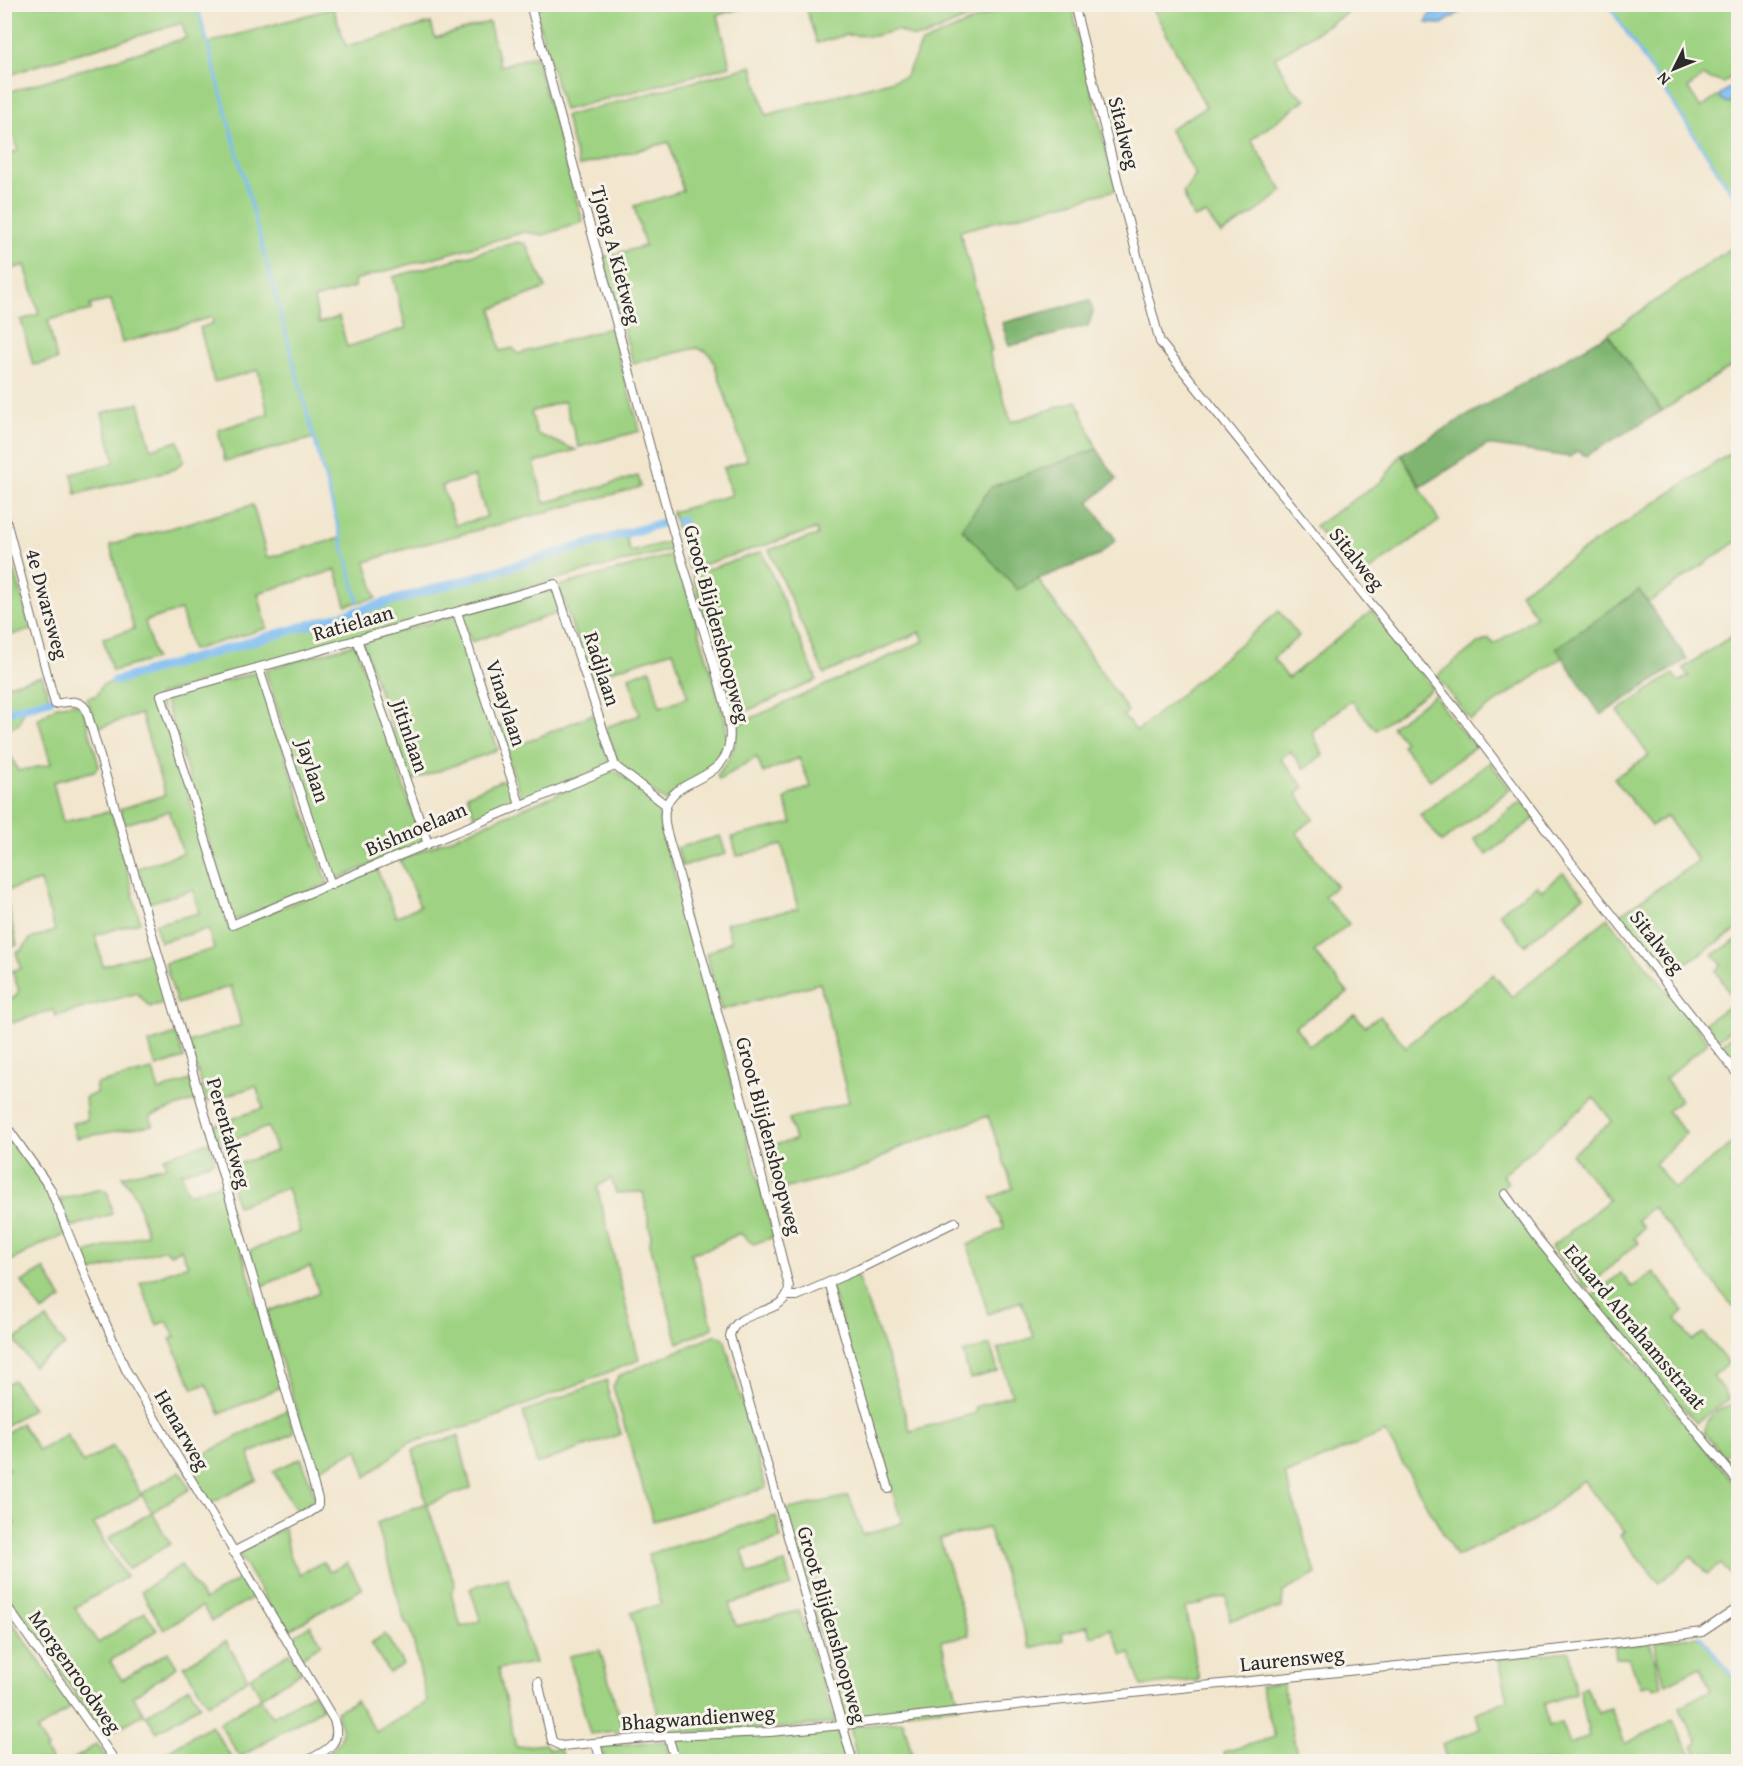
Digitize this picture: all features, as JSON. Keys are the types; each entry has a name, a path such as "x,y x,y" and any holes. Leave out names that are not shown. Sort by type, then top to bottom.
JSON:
{"street":[{"name":"Tjong A Kietweg","path":"530,4 615,326 669,515"},
{"name":"Sitalweg","path":"1074,4 1120,191 1160,342 1166,352 1463,718 1570,861 1738,1075"},
{"name":"4e Dwarsweg","path":"4,513 55,704"},
{"name":"Groot Blijdenshoopweg","path":"669,515 725,702 730,735 729,746 721,763 710,773 672,796 666,806 666,829 749,1125 789,1287 789,1296 782,1302 741,1320 731,1330 730,1336 853,1761"},
{"name":"Ratielaan","path":"232,925 161,695 260,669 357,639 555,584"},
{"name":"Radjlaan","path":"555,584 615,766"},
{"name":"Vinaylaan","path":"457,612 520,805"},
{"name":"Jitinlaan","path":"357,639 428,844"},
{"name":"Jaylaan","path":"260,669 332,885"},
{"name":"Perentakweg","path":"55,704 76,701 86,709 318,1499 318,1507 309,1513 233,1552"},
{"path":"615,766 666,806"},
{"name":"Bishnoelaan","path":"232,925 615,766"},
{"name":"Henarweg","path":"4,1123 50,1188 126,1370 334,1720 337,1729 336,1738 330,1748 305,1761"},
{"name":"Eduard Abrahamsstraat","path":"1505,1194 1541,1242 1738,1482"},
{"path":"789,1296 797,1296 830,1282 955,1222"},
{"path":"830,1282 889,1490"},
{"name":"Morgenroodweg","path":"4,1602 116,1761"},
{"name":"Laurensweg","path":"843,1725 1690,1634 1702,1632 1737,1613"},
{"name":"Bhagwandienweg","path":"538,1682 552,1741 561,1746 668,1736 770,1732 843,1725"},
{"path":"668,1736 676,1761"},
{"path":"596,1743 601,1761"}],"green space":[{"path":"552,4 754,5 718,15 730,66 564,110 535,9"},
{"path":"805,4 996,5 924,37 913,37 897,30 874,36 846,35 817,43"},
{"path":"5,5 197,5 208,43 333,8 346,46 431,23 435,38 489,22 500,66 535,56 583,222 543,235 525,232 354,280 355,287 314,299 319,323 339,317 347,347 406,328 393,277 517,242 526,244 546,288 492,309 500,351 513,348 518,354 610,328 640,431 579,447 564,401 531,412 537,434 576,450 534,463 544,503 638,476 641,487 398,551 366,562 376,598 346,605 336,570 258,593 267,628 192,650 181,610 145,621 155,659 112,671 103,638 134,629 110,545 253,505 267,558 341,538 314,438 225,461 218,430 268,414 258,370 214,382 200,328 213,323 212,317 122,343 111,300 90,305 91,310 48,320 57,360 33,365 21,320 39,314 25,265 5,271 5,155 18,151 9,121 5,122 5,93 186,38 182,23 5,77","holes":["474,476 487,517 455,525 442,486"]},
{"path":"1009,5 1071,5 1116,190 960,231 992,351 989,352 1011,422 1077,401 1097,449 991,487 1018,589 1038,579 1128,711 1123,716 1137,731 1279,611 1299,636 1273,658 1288,678 1372,611 1433,688 1376,730 1351,700 1312,732 1323,755 1304,769 1290,751 1281,759 1304,787 1297,794 1314,819 1296,832 1336,886 1324,896 1349,924 1314,952 1348,993 1295,1026 1309,1046 1355,1015 1365,1026 1380,1016 1406,1047 1493,974 1512,997 1608,918 1708,1042 1665,1079 1681,1100 1667,1111 1686,1133 1655,1164 1674,1189 1733,1143 1738,1151 1738,1159 1731,1164 1738,1175 1738,1304 1734,1308 1653,1207 1637,1220 1644,1228 1634,1238 1639,1243 1587,1289 1551,1247 1609,1200 1572,1154 1612,1121 1594,1098 1502,1175 1508,1182 1498,1191 1532,1237 1738,1488 1738,1583 1721,1564 1707,1574 1692,1556 1659,1583 1620,1535 1625,1532 1583,1480 1533,1522 1456,1556 1385,1432 1285,1475 1316,1574 1283,1592 1282,1608 1230,1620 1226,1596 1185,1608 1199,1680 1141,1686 1130,1653 1123,1655 1111,1629 1091,1637 1088,1626 1062,1633 1063,1640 1030,1648 988,1528 940,1539 969,1635 941,1641 960,1706 853,1718 846,1717 843,1712 784,1510 849,1496 863,1535 902,1523 830,1284 856,1274 890,1364 910,1431 976,1413 975,1407 1012,1395 998,1349 1034,1337 1021,1301 988,1314 968,1245 1004,1228 991,1198 1013,1188 988,1116 896,1149 864,1168 775,1191 765,1147 795,1140 789,1119 849,1102 820,983 721,1010 706,954 731,941 726,923 798,909 782,845 737,856 732,837 792,823 785,800 791,794 811,787 799,758 763,773 757,757 719,780 717,775 732,752 736,725 924,641 920,632 824,674 769,550 818,535 816,529 689,569 672,512 732,495 723,468 747,460 712,357 706,351 696,348 633,363 603,257 645,246 634,206 683,191 669,142 579,166 565,116 752,66 766,115 905,77 922,43"},
{"path":"1151,5 1360,5 1275,58 1292,89 1306,99 1251,140 1283,191 1255,213 1221,234 1206,214 1193,218 1183,192 1196,175 1169,129 1206,107"},
{"path":"1608,5 1738,5 1738,72 1723,83 1704,76 1688,88 1701,108 1720,95 1721,99 1738,107 1738,202"},
{"path":"1738,243 1738,362 1662,411 1608,334"},
{"path":"1090,300 1093,312 1088,326 1009,346 1002,323"},
{"path":"1608,334 1662,411 1586,456 1577,451 1570,457 1487,445 1421,487 1401,454"},
{"path":"139,403 151,449 178,441 184,461 175,469 76,494 72,474 115,462 102,413"},
{"path":"1738,448 1738,540 1648,603 1640,591 1557,648 1563,657 1470,720 1437,676 1477,644 1489,639 1494,644 1536,616 1520,592"},
{"path":"1097,449 1117,479 1089,502 1116,540 1098,556 1038,579 1018,590 962,529 991,487"},
{"path":"1401,454 1439,521 1357,579 1315,526 1383,480"},
{"path":"625,533 630,552 672,541 674,549 553,580 158,695 229,929 377,869 396,917 420,906 400,860 614,770 657,801 661,808 660,821 774,1237 753,1244 740,1233 710,1248 691,1253 713,1328 678,1343 650,1244 651,1234 643,1192 616,1193 611,1178 597,1187 639,1360 482,1422 409,1443 366,1477 358,1449 316,1471 266,1312 319,1293 310,1266 259,1287 249,1251 300,1232 287,1188 237,1206 226,1168 276,1151 268,1127 217,1145 212,1126 263,1108 256,1086 207,1102 188,1042 241,1025 231,986 177,1004 165,963 214,949 208,929 160,942 155,924 199,913 193,890 148,903 138,868 183,853 169,811 125,824 120,809 165,795 141,714 97,728 87,698 97,695 102,685"},
{"path":"5,535 31,630 4,636"},
{"path":"762,552 817,680 737,715 732,713 692,574"},
{"path":"676,554 725,719 727,738 721,757 708,772 665,801 619,765 606,727 640,715 629,677 650,669 660,707 688,697 673,651 589,678 559,586"},
{"path":"553,587 561,612 471,642 462,614"},
{"path":"1639,590 1687,659 1601,715 1556,648"},
{"path":"455,616 498,750 410,781 362,641"},
{"path":"1738,632 1738,929 1666,976 1619,915 1698,861 1667,816 1651,826 1614,778 1649,756 1618,711 1673,674 1679,682 1689,676 1683,668"},
{"path":"355,644 423,843 333,881 265,670"},
{"path":"258,672 328,884 234,921 164,697"},
{"path":"4,674 8,685 42,676 50,700 25,706 19,724 5,731"},
{"path":"1435,695 1445,711 1475,747 1430,780 1402,745 1405,742 1392,726"},
{"path":"73,703 83,708 99,766 94,771 53,782 63,822 112,811 140,922 95,935 103,966 152,951 166,1002 150,1007 137,993 56,1016 53,1010 5,1025 5,1001 14,998 19,991 12,971 21,968 16,952 22,950 30,939 55,931 40,881 5,891 4,741 18,771 51,764 38,719 57,706"},
{"path":"593,714 610,764 523,802 497,726 514,720 522,744"},
{"path":"1490,762 1510,789 1442,842 1420,815"},
{"path":"507,778 516,803 476,820 467,795"},
{"path":"1519,802 1526,805 1535,818 1487,855 1474,839"},
{"path":"720,836 726,854 682,866 677,848"},
{"path":"1563,873 1584,896 1525,945 1499,913 1537,885 1542,890"},
{"path":"5,893 17,945 4,949"},
{"path":"1738,939 1738,1023 1718,1040 1705,1023 1735,1002 1716,971 1722,965 1713,955"},
{"path":"1738,1031 1738,1064 1722,1044"},
{"path":"176,1034 184,1058 156,1067 149,1043"},
{"path":"153,1070 159,1091 190,1080 196,1100 150,1116 153,1125 76,1138 72,1123 87,1120 85,1098 96,1093 96,1084"},
{"path":"4,1130 49,1188 66,1235 44,1243 5,1264"},
{"path":"209,1142 215,1161 181,1173 188,1194 222,1183 281,1387 220,1414 206,1384 193,1389 170,1339 175,1337 167,1321 157,1325 140,1283 188,1265 181,1249 170,1254 165,1249 88,1273 82,1254 147,1234 135,1194 122,1176 166,1166 164,1157"},
{"path":"102,1189 108,1193 112,1214 71,1227 60,1199"},
{"path":"44,1269 62,1299 42,1312 22,1282"},
{"path":"1654,1272 1684,1312 1676,1319 1692,1340 1703,1333 1728,1363 1713,1376 1729,1399 1696,1423 1591,1297 1621,1273 1632,1287"},
{"path":"47,1319 65,1346 33,1366 14,1340"},
{"path":"716,1335 724,1338 766,1488 653,1521 613,1387 618,1376"},
{"path":"990,1345 998,1371 970,1379 963,1353"},
{"path":"13,1380 33,1408 5,1426 5,1385"},
{"path":"607,1380 607,1388 621,1434 537,1464 523,1412"},
{"path":"1734,1405 1738,1411 1738,1445 1724,1457 1704,1433 1705,1427 1714,1414"},
{"path":"287,1410 294,1433 249,1454 256,1480 208,1505 184,1465"},
{"path":"21,1423 39,1451 67,1434 83,1463 113,1446 141,1494 180,1471 190,1489 152,1512 142,1495 93,1524 126,1577 75,1608 98,1643 145,1612 157,1630 110,1661 122,1680 168,1652 177,1667 133,1696 144,1714 104,1736 5,1592 5,1531 15,1524 5,1507 5,1472 9,1469 5,1462 5,1434"},
{"path":"458,1436 471,1488 427,1504 455,1585 451,1593 461,1627 481,1621 470,1589 508,1578 535,1663 498,1669 516,1747 545,1744 549,1749 560,1749 563,1761 323,1762 320,1757 340,1741 342,1730 336,1712 356,1700 376,1732 427,1702 410,1627 405,1623 377,1523 426,1503 413,1450"},
{"path":"301,1458 315,1496 307,1506 297,1512 273,1471"},
{"path":"152,1512 170,1544 128,1569 109,1538"},
{"path":"776,1516 781,1539 742,1550 749,1574 785,1563 791,1586 729,1604 736,1626 799,1611 835,1723 769,1729 663,1733 631,1612 661,1604 648,1554"},
{"path":"284,1528 290,1556 300,1574 323,1562 330,1572 347,1563 362,1589 285,1633 238,1552"},
{"path":"181,1565 204,1600 244,1576 255,1596 212,1621 202,1606 164,1630 141,1591"},
{"path":"4,1610 71,1707 37,1731 48,1748 45,1750 52,1761 5,1761"},
{"path":"310,1625 322,1644 300,1658 289,1639"},
{"path":"385,1634 403,1664 389,1673 371,1643"},
{"path":"1700,1636 1738,1683 1738,1761 1700,1761 1693,1746 1698,1743 1679,1707 1711,1690 1700,1667 1666,1684 1658,1663 1657,1641"},
{"path":"226,1641 248,1679 208,1704 184,1666"},
{"path":"1648,1643 1651,1646 1662,1686 1654,1689 1650,1685 1641,1687 1629,1658 1615,1658 1614,1647"},
{"path":"600,1650 623,1730 590,1734 569,1656"},
{"path":"1570,1651 1576,1693 1544,1704 1549,1726 1561,1723 1569,1744 1589,1736 1580,1690 1585,1686 1599,1713 1611,1709 1625,1744 1673,1720 1691,1755 1684,1757 1686,1762 1447,1762 1442,1744 1480,1729 1476,1713 1508,1700 1499,1659"},
{"path":"289,1653 301,1672 261,1697 250,1677"},
{"path":"1283,1684 1298,1761 1227,1761 1224,1752 1275,1737 1260,1686"},
{"path":"189,1687 200,1705 157,1732 146,1715"},
{"path":"313,1693 323,1708 240,1757 219,1723 260,1698 272,1717"},
{"path":"903,1721 914,1761 857,1761 850,1727"},
{"path":"211,1725 233,1760 151,1761"},
{"path":"836,1729 846,1761 679,1761 673,1740"},
{"path":"666,1741 672,1761 605,1761 601,1746"},
{"path":"97,1744 108,1761 71,1761"}],"water":[{"path":"1444,5 1471,5 1442,24 1426,23 1431,13"},
{"path":"1738,81 1738,96 1728,103 1721,99 1720,95"}],"waterway":[{"path":"197,4 358,601"},
{"path":"1608,4 1738,202"},
{"path":"115,681 662,523"},
{"path":"4,712 50,700"},
{"path":"1700,1636 1738,1683"}]}
